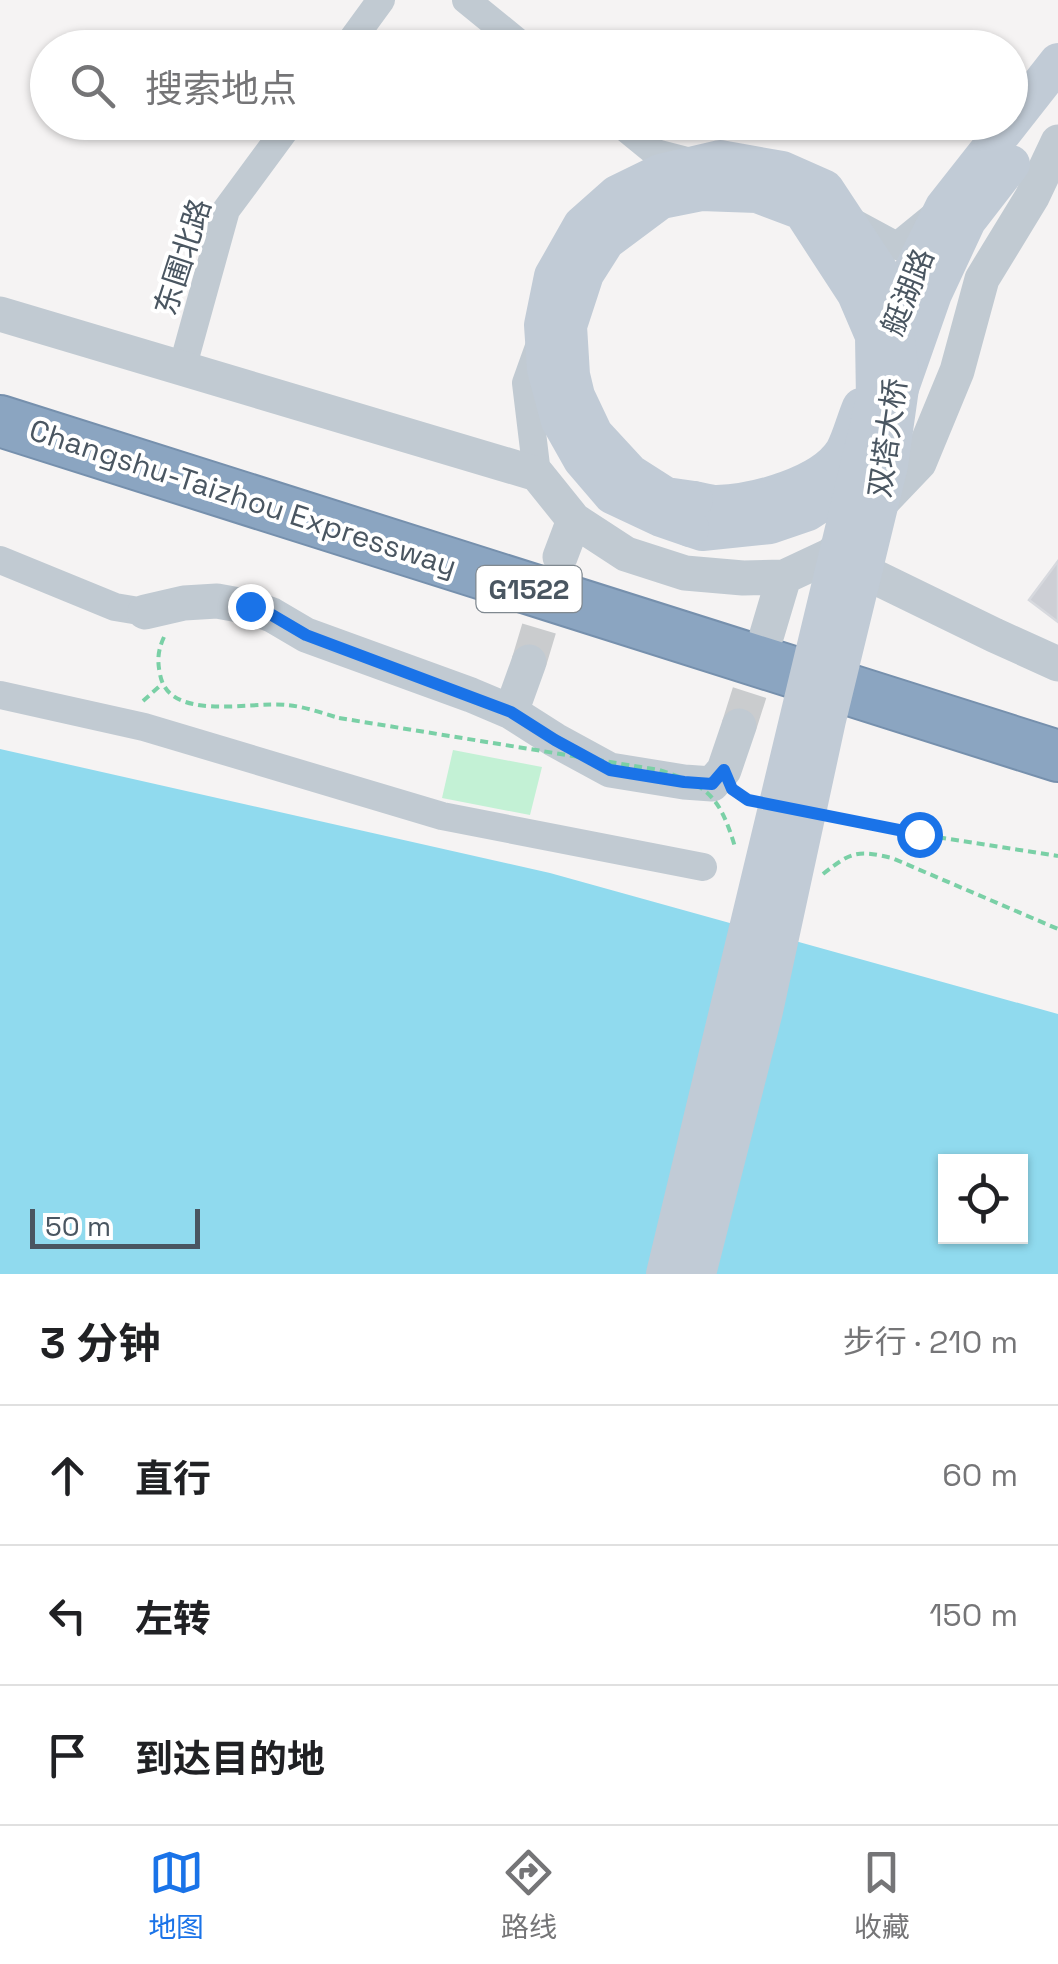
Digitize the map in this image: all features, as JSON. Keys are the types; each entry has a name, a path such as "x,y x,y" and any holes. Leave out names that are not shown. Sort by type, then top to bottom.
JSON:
{"highway":[{"name":"Changshu-Taizhou Expressway","path":"0,421 1058,756"},
{"name":"Changshu-Taizhou Expressway","path":"0,457 1058,791"}],"main road":[{"name":"艇湖路","path":"1028,100 1058,62"},
{"name":"艇湖路","path":"997,140 944,207 896,304 882,363 843,452 820,475 778,494 716,504 692,514 702,532 770,525 808,512 846,487 881,438 933,294 968,221 1058,101"},
{"name":"双塔大桥","path":"692,514 661,518 612,495 582,460 560,421 546,369 543,325 553,276 582,224 617,194 660,173 720,158 782,170 825,189 889,286 900,381 889,466 764,1011 697,1274"},
{"name":"双塔大桥","path":"665,1274 875,400 874,336 856,294 802,211 757,194 701,192 661,200 606,241 585,274 568,326 574,386 594,434 630,473 692,514"}],"street":[{"path":"360,30 382,0"},
{"path":"466,0 503,30"},
{"name":"东圃北路","path":"182,368 226,210 278,140"},
{"path":"640,140 656,153 787,186 897,246 944,207"},
{"path":"656,153 630,199 560,285 526,383 537,474 574,520 626,554 684,573 784,578 831,555 919,463 957,371 982,279 1032,196 1058,142"},
{"path":"0,314 537,474"},
{"path":"560,556 574,520"},
{"path":"831,555 1058,664"},
{"path":"0,560 154,625 184,603 250,606 306,635 511,712 610,770 712,784 724,770 739,726"},
{"path":"768,634 784,578"},
{"path":"511,712 529,662"},
{"path":"0,695 144,727 442,816 703,867"}],"path":[{"path":"154,625 162,684 178,700 221,707 288,705 339,718 659,770 692,780 710,795 722,810 736,849"},
{"path":"830,817 1058,856"},
{"path":"820,876 842,858 864,851 892,858 1058,929"}],"green space":[{"path":"453,750 542,767 530,815 442,798"}],"water":[{"path":"0,749 550,873 1058,1014 1058,1274 0,1274"}],"building":[{"path":"1058,561 1058,622 1029,600"}],"tunnel":[{"path":"529,662 556,572"},
{"path":"739,726 766,641"}],"route":[{"path":"250,606 306,635 511,712 610,770 712,784 724,770 732,789 748,800 919,834"}]}
